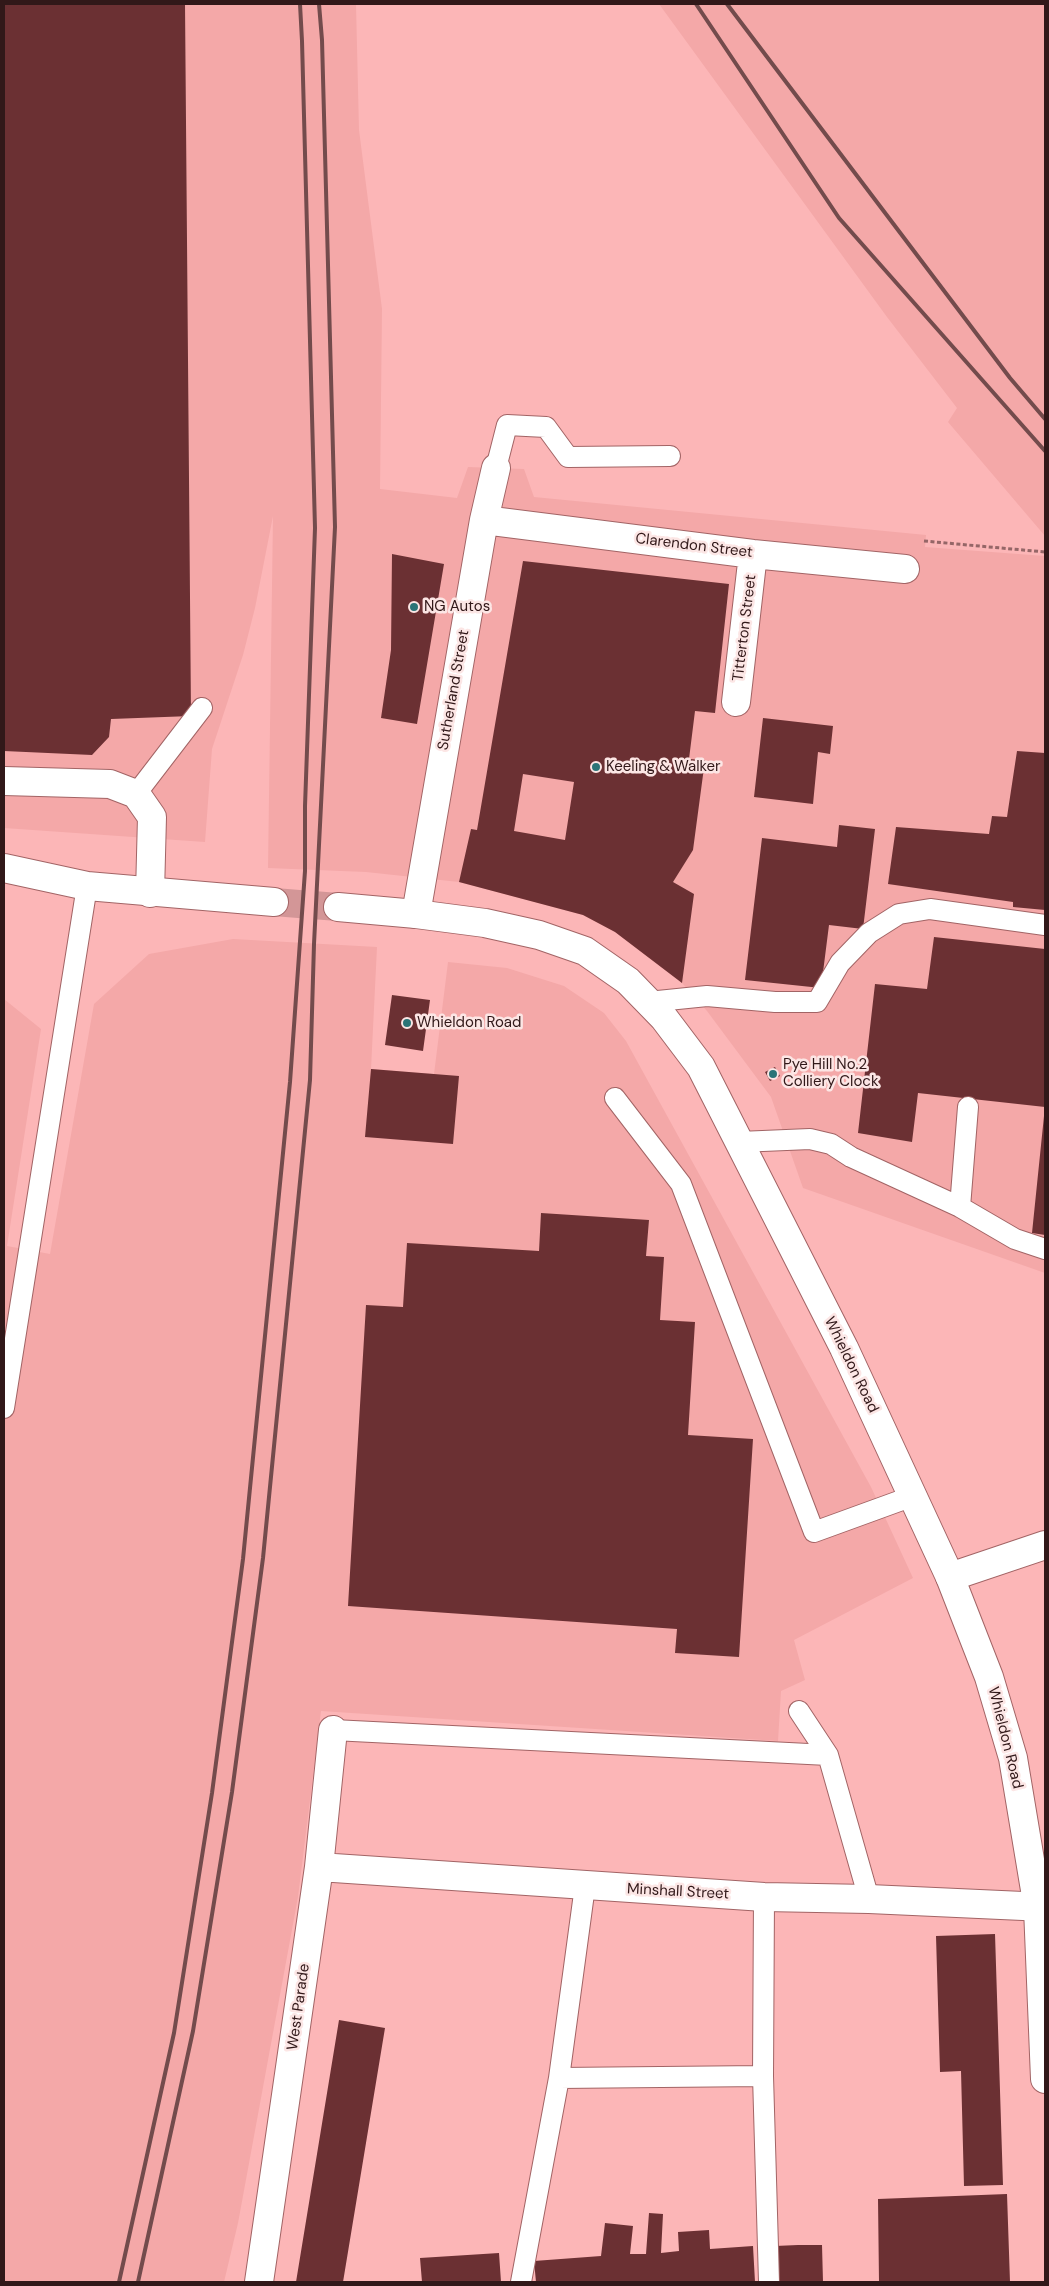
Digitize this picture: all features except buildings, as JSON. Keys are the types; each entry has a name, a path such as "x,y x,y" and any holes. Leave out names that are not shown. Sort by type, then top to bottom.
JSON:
{"street":[{"name":"Sutherland Street","path":"416,914 484,520 496,468"},
{"name":"Clarendon Street","path":"484,520 753,554 905,569"},
{"name":"Titterton Street","path":"736,702 753,554"},
{"path":"4,781 110,784 136,794 152,817 150,893"},
{"path":"4,868 87,886 150,893 274,902"},
{"name":"Whieldon Road","path":"338,907 485,923 539,935 585,952 628,982 664,1018 701,1067 844,1348 950,1577 989,1677 1013,1758 1042,1908 1045,2080"},
{"path":"950,1577 1045,1544"},
{"name":"West Parade","path":"259,2282 320,1867 333,1730"},
{"name":"Minshall Street","path":"320,1867 764,1897 869,1899 1042,1908"}],"lane":[{"path":"496,468 507,425 546,427 568,457 670,456"},
{"path":"136,794 202,708"},
{"path":"4,1408 87,886"},
{"path":"648,1002 707,996 774,1002 817,1002 840,963 870,933 899,914 930,909 1045,925"},
{"path":"615,1098 681,1184 814,1532 913,1496"},
{"path":"960,1207 968,1107"},
{"path":"740,1142 810,1139 831,1144 851,1157 960,1207 1015,1239 1045,1249"},
{"path":"798,1711 828,1755 869,1899"},
{"path":"333,1730 828,1755"},
{"path":"521,2282 559,2078 585,1886"},
{"path":"764,1897 763,2076 768,2282"},
{"path":"559,2078 763,2076"}],"path":[{"path":"905,569 907,540 1045,552"}],"shaded area":[{"path":"4,4 356,4 359,130 382,309 380,489 457,498 468,467 524,469 534,497 926,535 925,547 1045,556 1045,1273 803,1188 771,1097 707,1011 682,983 615,932 583,915 459,882 366,872 268,868 273,516 255,608 243,655 212,749 205,842 4,828"},
{"path":"659,4 1045,4 1045,536 948,422 957,408 887,317"},
{"path":"233,939 377,947 371,1069 434,1074 448,962 507,968 564,986 604,1013 626,1041 871,1487 913,1578 794,1640 805,1680 781,1691 778,1741 321,1711 298,1897 238,2223 224,2282 4,2282 4,999 41,1029 7,1246 50,1254 94,1004 149,954"}],"tunnel":[{"path":"274,902 338,907"}],"railway":[{"path":"119,2282 174,2033 212,1793 243,1559 290,1082 305,871 305,806 315,528 300,4"},
{"path":"138,2282 193,2031 232,1792 263,1558 310,1080 314,944 335,527 322,40 319,4"},
{"path":"696,4 839,218 1045,451"},
{"path":"727,4 1010,378 1045,419"}],"place":[{"name":"NG Autos","path":"414,607"},
{"name":"Keeling & Walker","path":"596,767"},
{"name":"Whieldon Road","path":"407,1023"},
{"name":"Pye Hill No.2 Colliery Clock","path":"773,1074"}]}
